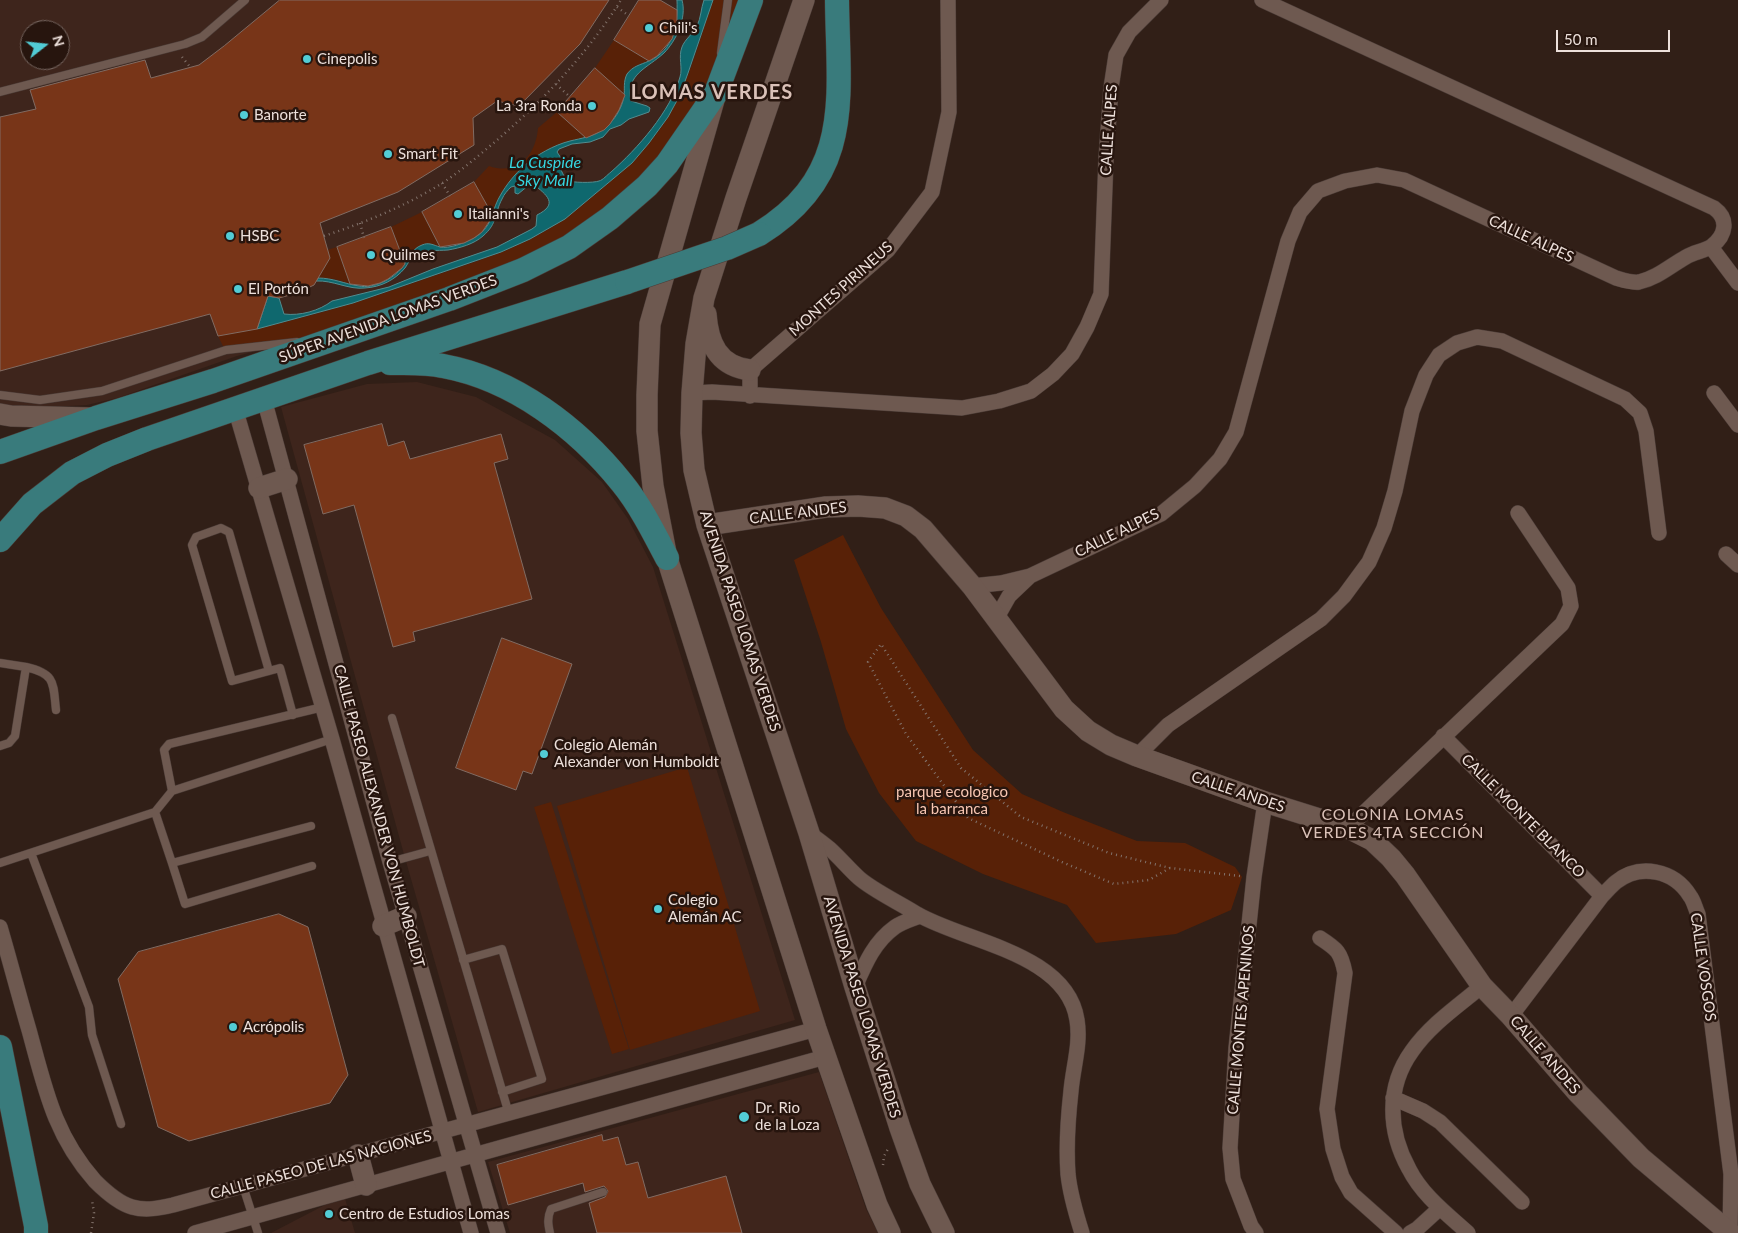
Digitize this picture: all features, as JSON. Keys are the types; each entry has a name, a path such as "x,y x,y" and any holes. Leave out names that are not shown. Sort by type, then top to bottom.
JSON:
{"main road":[{"path":"751,0 716,93 650,324 647,395 653,486 667,558 816,1029 877,1205 890,1233"},
{"name":"AVENIDA PASEO LOMAS VERDES","path":"804,0 704,298 696,344 692,393 691,433 694,470 707,525 809,833 855,988 900,1128 920,1184 944,1233"},
{"path":"0,540 32,504 72,473 107,455 147,439 368,363 627,282 727,248 759,234 780,221 797,205 815,183 829,153 838,116 840,78 837,0"},
{"name":"SÚPER AVENIDA LOMAS VERDES","path":"0,452 458,296 523,270 569,247 610,218 647,186 667,164 716,93"},
{"path":"704,298 707,328 712,345 725,362 739,369 750,370"},
{"path":"368,363 411,363 443,366 475,374 515,392 554,417 579,436 623,484 641,511 667,558"},
{"path":"0,414 11,416 96,418"},
{"path":"259,488 287,480"},
{"name":"CALLE ANDES","path":"707,525 826,507 858,506 884,508 906,516 923,529 972,586 1064,708 1088,731 1111,745 1137,756 1265,802 1348,828 1372,840 1391,858 1482,986 1511,1016 1578,1093 1641,1158 1730,1233"},
{"path":"383,926 406,916"},
{"path":"0,1047 36,1233"},
{"path":"358,1155 366,1185"}],"street":[{"name":"MONTES PIRINEUS","path":"750,370 888,250 932,192 949,112 948,0"},
{"name":"CALLE ALPES","path":"692,393 712,392 750,396 962,408 999,401 1031,390 1053,374 1072,354 1087,327 1101,294 1106,159 1111,88 1116,55 1129,32 1161,0"},
{"path":"1262,0 1714,208 1724,218 1724,227 1720,236 1711,247 1738,283"},
{"name":"CALLE ALPES","path":"972,586 1001,583 1030,576 1160,514 1196,486 1220,459 1236,432 1288,241 1300,212 1318,191 1345,181 1377,175 1404,180 1616,278 1636,282 1653,278 1689,255 1711,247"},
{"path":"1137,756 1168,725 1321,619 1344,596 1369,562 1384,528 1395,491 1412,411 1426,375 1439,355 1457,343 1478,337 1502,341 1626,398 1640,413 1646,431 1659,533"},
{"path":"750,370 750,396"},
{"path":"1714,393 1738,425"},
{"name":"CALLE PASEO ALEXANDER VON HUMBOLDT","path":"264,399 390,862 498,1233"},
{"name":"CALLE PASEO ALEXANDER VON HUMBOLDT","path":"235,408 323,707 383,926 471,1233"},
{"path":"1348,828 1562,624 1571,606 1568,588 1518,513"},
{"path":"1726,554 1738,566"},
{"name":"CALLE ALPES","path":"996,619 1009,596 1030,576"},
{"name":"CALLE MONTE BLANCO","path":"1443,736 1602,896"},
{"name":"CALLE MONTES APENINOS","path":"1256,1233 1251,1226 1233,1180 1230,1148 1236,1048 1254,877 1265,802"},
{"path":"809,833 830,849 860,879 920,916 1024,958 1046,972 1062,987 1072,1002 1078,1019 1079,1044 1071,1090 1068,1130 1068,1174 1075,1211 1082,1233"},
{"name":"CALLE VOSGOS","path":"1511,1016 1602,896 1616,882 1630,874 1645,870 1662,872 1674,878 1690,896 1698,914 1731,1174 1730,1233"},
{"path":"855,988 866,960 880,940 897,926 920,916"},
{"name":"CALLE PASEO DE LAS NACIONES","path":"0,927 50,1105 66,1143 102,1188 117,1200 131,1207 149,1209 167,1206 467,1126 816,1029"},
{"path":"1320,938 1336,948 1342,957 1345,973 1327,1109 1333,1149 1342,1177 1351,1193 1396,1233"},
{"path":"1468,1233 1440,1208 1409,1170 1395,1132 1393,1098 1396,1080 1412,1050 1432,1028 1482,986"},
{"name":"CALLE PASEO DE LAS NACIONES","path":"195,1233 826,1057"},
{"path":"1393,1098 1423,1111 1440,1122 1522,1202"},
{"path":"1410,1233 1440,1208"}],"lane":[{"path":"0,92 185,44 202,37 245,0"},
{"path":"716,93 728,0"},
{"path":"0,395 40,400 94,393 226,350 343,336"},
{"path":"268,671 229,532 222,528 196,537 192,545 232,681 280,668 293,715"},
{"path":"0,663 41,671 48,676 52,683 56,710"},
{"path":"0,746 8,743 14,736 26,667"},
{"path":"172,791 164,750 169,744 323,707"},
{"path":"392,718 509,1114"},
{"path":"0,863 155,812 172,791 332,739"},
{"path":"155,812 185,904 312,866"},
{"path":"172,863 311,826"},
{"path":"390,862 430,851"},
{"path":"31,853 89,1007 92,1035 121,1124"},
{"path":"462,960 502,949 542,1079 502,1092"},
{"path":"243,1186 258,1233"},
{"path":"550,1233 547,1223 551,1209 603,1192"}],"path":[{"path":"324,236 394,208 442,183 463,169 538,104 592,44 621,0"},
{"path":"617,7 629,16"},
{"path":"556,84 570,97"},
{"path":"442,183 450,196"},
{"path":"360,223 364,238"},
{"path":"1170,868 1149,880 1114,884 968,818 906,734 868,662 881,644 961,768 1021,817 1110,853 1170,868 1254,877"},
{"path":"882,1173 884,1156 900,1128"},
{"path":"88,1172 94,1213 91,1233"}],"shaded area":[{"name":"La Cuspide Sky Mall","path":"0,0 740,0 600,214 310,337 237,356 117,398 87,405 17,409 0,405"},
{"name":"Colegio Alemán Alexander von Humboldt","path":"417,382 476,397 555,440 602,482 628,519 653,567 795,1020 478,1112 405,858 281,407 367,384"},
{"name":"Dr. Rio de la Loza","path":"819,1072 866,1209 878,1233 510,1233 488,1162"},
{"name":"Centro de Estudios Lomas","path":"344,1195 355,1233 271,1233"}],"green space":[{"name":"La Cuspide Sky Mall","path":"713,0 740,0 712,88 647,171 600,214 566,239 521,263 310,337 224,348 218,336 296,319 397,289 514,247 548,230 564,219 632,162 662,126 676,102 688,74"},
{"path":"614,40 649,61 635,66 625,95 595,68"},
{"path":"557,112 586,138 544,151 529,161 519,172 495,208 493,216 474,182 489,166 509,168 524,161 534,147 538,128"},
{"path":"422,212 440,247 423,245 411,253 405,264 391,227"},
{"path":"337,247 350,284 335,279 318,278 324,268 327,250"},
{"name":"parque ecologico la barranca","path":"843,535 881,608 973,750 1022,794 1137,841 1185,843 1235,867 1242,877 1231,910 1176,934 1096,943 1067,905 983,874 916,841 879,793 846,729 821,642 794,560"},
{"name":"Colegio Alemán AC","path":"687,767 760,1011 630,1050 557,806"},
{"path":"551,802 629,1049 612,1054 534,807"}],"water":[{"name":"La Cuspide Sky Mall","path":"677,0 682,0 683,14 682,22 673,42 664,53 639,73 631,84 631,101 647,106 650,108 649,112 629,119 621,125 610,129 603,137 559,149 557,152 561,158 560,168 566,180 573,182 596,182 602,180 621,163 652,129 676,90 681,74 680,55 682,47 697,26 704,0 713,0 680,95 668,117 632,163 565,219 530,239 501,252 353,303 257,329 268,296 279,298 284,314 309,312 321,308 332,301 389,287 433,269 497,247 536,226 537,215 548,207 549,203 546,196 533,184 518,194 515,193 515,186 511,187 503,197 491,227 483,236 471,243 448,250 418,253 413,256 397,276 377,286 359,288 316,281 318,278 323,278 365,287 377,284 394,275 413,252 422,245 452,246 469,241 479,234 488,225 505,188 524,166 552,148 598,132 613,120 623,101 626,77 629,71 657,56 669,43 677,18"}],"building":[{"path":"280,0 609,0 580,44 519,106 497,101 473,118 474,145 398,192 320,223 330,258 314,285 297,293 279,298 268,296 257,329 218,336 210,314 0,371 0,117 36,109 30,90 145,60 151,78 199,65"},
{"name":"Chili's","path":"639,0 660,0 677,10 677,23 672,39 657,56 649,61 614,40"},
{"name":"La 3ra Ronda","path":"595,68 625,95 619,110 610,124 604,130 586,138 557,112"},
{"name":"Italianni's","path":"474,182 493,216 482,232 474,238 464,243 440,247 422,212"},
{"name":"Quilmes","path":"391,227 405,264 388,279 380,283 368,286 350,284 337,247"},
{"path":"382,424 388,446 404,441 410,459 501,434 508,459 494,463 532,599 413,632 415,641 393,647 354,505 323,514 304,445"},
{"path":"502,638 572,664 532,774 523,771 516,790 456,768"},
{"name":"Acrópolis","path":"279,914 308,927 348,1075 330,1103 189,1141 158,1127 118,979 138,952"},
{"path":"602,1135 603,1141 618,1137 626,1165 638,1162 648,1198 726,1176 742,1233 597,1233 589,1203 605,1197 608,1191 604,1186 585,1192 583,1183 508,1205 497,1165"}],"place":[{"name":"Chili's","path":"649,28"},
{"name":"Cinepolis","path":"307,59"},
{"name":"La 3ra Ronda","path":"592,106"},
{"name":"Banorte","path":"244,115"},
{"name":"Smart Fit","path":"388,154"},
{"name":"Italianni's","path":"458,214"},
{"name":"HSBC","path":"230,236"},
{"name":"Quilmes","path":"371,255"},
{"name":"El Portón","path":"238,289"},
{"name":"Colegio Alemán Alexander von Humboldt","path":"544,754"},
{"name":"Colegio Alemán AC","path":"658,909"},
{"name":"Acrópolis","path":"233,1027"},
{"name":"Dr. Rio de la Loza","path":"744,1117"},
{"name":"Centro de Estudios Lomas","path":"329,1214"}],"district":[{"name":"LOMAS VERDES","path":"712,93"},
{"name":"COLONIA LOMAS VERDES 4TA SECCIÓN","path":"1393,824"}]}
